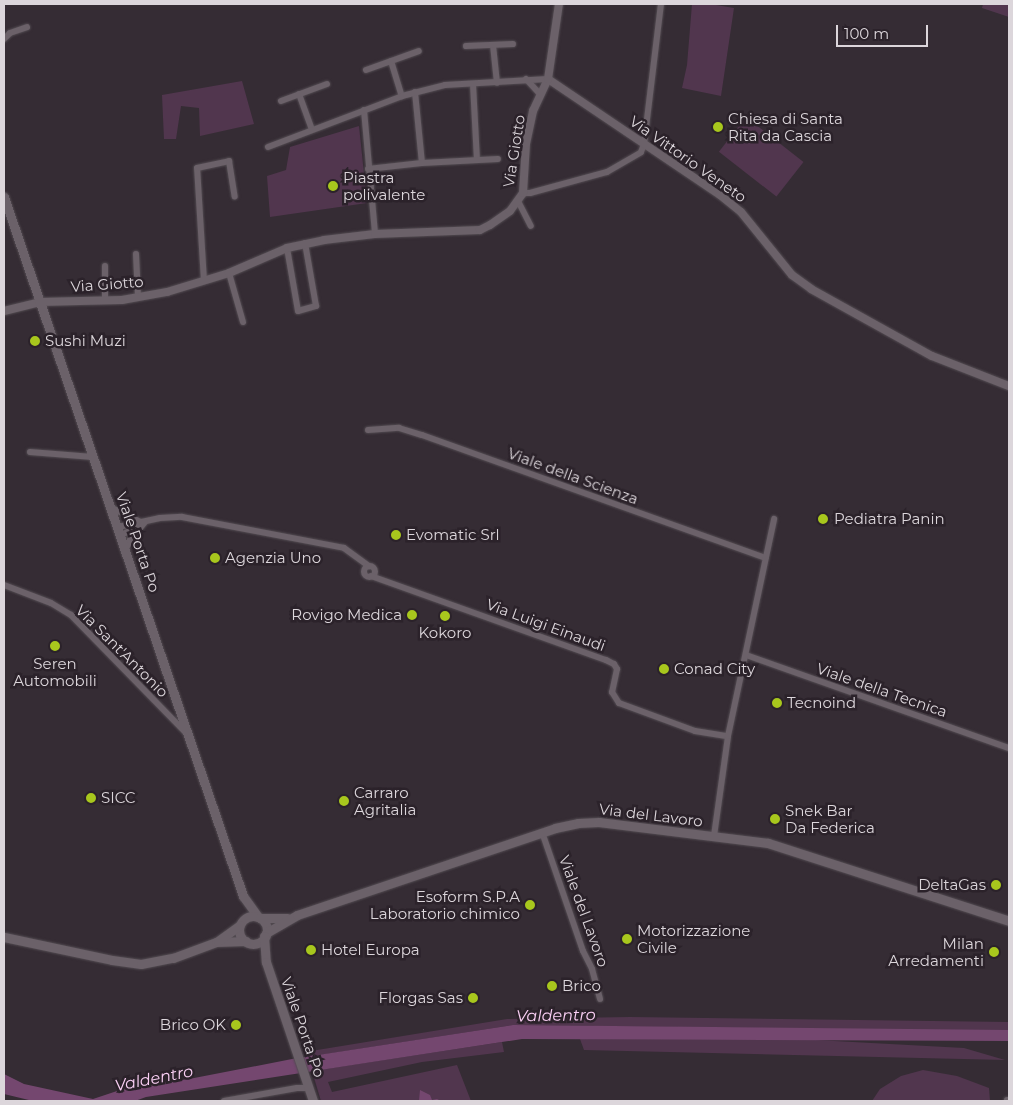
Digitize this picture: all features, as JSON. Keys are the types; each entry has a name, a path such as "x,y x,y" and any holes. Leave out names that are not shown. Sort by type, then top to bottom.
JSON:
{"main road":[{"name":"Viale Porta Po","path":"4,197 120,531 243,896 266,925 266,962 314,1101"},
{"name":"Via del Lavoro","path":"292,917 567,824 599,822 768,843 1009,921"},
{"name":"Viale Porta Po","path":"243,896 239,932 266,962"},
{"path":"4,936 112,960 141,964 173,958 216,942 251,916 259,918 292,917"},
{"path":"216,942 260,941 265,935 292,917"}],"street":[{"name":"Via Giotto","path":"4,311 40,302 104,300 167,292 229,273 287,248 305,244 375,234 480,230 500,219 518,201 523,192 526,144 533,111 548,79 559,4"},
{"path":"523,192 530,193 607,172 641,152 644,144 661,4"},
{"path":"4,39 10,33 27,27"},
{"path":"466,46 513,44"},
{"path":"493,45 497,83"},
{"path":"366,70 419,51"},
{"path":"391,61 402,96"},
{"path":"527,79 541,95"},
{"path":"268,147 415,92 445,85 548,79"},
{"name":"Via Vittorio Veneto","path":"548,79 719,194 741,212 792,275 810,289 932,356 1009,386"},
{"path":"281,101 326,84"},
{"path":"473,84 477,160"},
{"path":"415,92 422,163"},
{"path":"299,94 312,129"},
{"path":"364,110 375,234"},
{"path":"368,169 422,163 498,159"},
{"path":"204,281 197,168 229,161 235,197"},
{"path":"518,201 531,226"},
{"path":"287,248 298,310 316,306 305,244"},
{"path":"136,254 138,297"},
{"path":"104,300 105,266"},
{"path":"229,273 243,322"},
{"name":"Viale della Scienza","path":"368,430 399,428 422,435 766,558"},
{"path":"30,452 93,456"},
{"path":"112,508 128,518 145,522"},
{"name":"Via Luigi Einaudi","path":"145,522 160,518 182,517 344,548 361,559 366,567 373,567 374,576 614,664 618,669 612,692 619,703 695,732 728,736"},
{"path":"714,836 728,736 774,519"},
{"path":"120,531 135,530 145,522"},
{"path":"126,549 130,540 145,522"},
{"name":"Via Sant'Antonio","path":"4,585 51,603 70,615 189,735"},
{"name":"Viale della Tecnica","path":"746,655 1009,748"},
{"name":"Viale del Lavoro","path":"542,832 583,951 592,969 600,999"},
{"path":"224,1101 297,1088 309,1088"}],"shaded area":[{"path":"692,4 710,4 734,8 721,96 682,88 687,65"},
{"path":"983,4 1009,4 1009,17 982,8"},
{"path":"242,81 254,124 200,136 199,108 181,106 176,139 164,139 162,95"},
{"path":"746,117 804,162 776,197 719,152"},
{"path":"359,126 367,203 270,217 267,176 286,170 290,147"},
{"path":"630,1017 1009,1022 1009,1030 513,1025 307,1057 305,1052 507,1019"},
{"path":"513,1025 1009,1030 1009,1041 522,1039 146,1097 135,1101 33,1101 4,1094 4,1074 24,1084 93,1099 126,1088 189,1079 292,1059"},
{"path":"580,1039 816,1040 964,1048 1005,1060 584,1050"},
{"path":"502,1042 504,1052 422,1062 328,1082 332,1092 457,1065 471,1101 321,1101 312,1071"},
{"path":"923,1070 957,1076 989,1088 990,1101 872,1101 880,1089 901,1076"},
{"path":"420,1090 430,1095 432,1100 437,1099 441,1101 419,1101"}],"place":[{"name":"Chiesa di Santa Rita da Cascia","path":"718,127"},
{"name":"Piastra polivalente","path":"333,186"},
{"name":"Sushi Muzi","path":"35,341"},
{"name":"Pediatra Panin","path":"823,519"},
{"name":"Evomatic Srl","path":"396,535"},
{"name":"Agenzia Uno","path":"215,558"},
{"name":"Rovigo Medica","path":"412,615"},
{"name":"Kokoro","path":"445,616"},
{"name":"Seren Automobili","path":"55,646"},
{"name":"Conad City","path":"664,669"},
{"name":"Tecnoind","path":"777,703"},
{"name":"SICC","path":"91,798"},
{"name":"Carraro Agritalia","path":"344,801"},
{"name":"Snek Bar Da Federica","path":"775,819"},
{"name":"DeltaGas","path":"996,885"},
{"name":"Esoform S.P.A Laboratorio chimico","path":"530,905"},
{"name":"Motorizzazione Civile","path":"627,939"},
{"name":"Hotel Europa","path":"311,950"},
{"name":"Milan Arredamenti","path":"994,952"},
{"name":"Brico","path":"552,986"},
{"name":"Florgas Sas","path":"473,998"},
{"name":"Brico OK","path":"236,1025"}],"water label":[{"name":"Valdentro","path":"556,1016"},
{"name":"Valdentro","path":"154,1079"}]}
